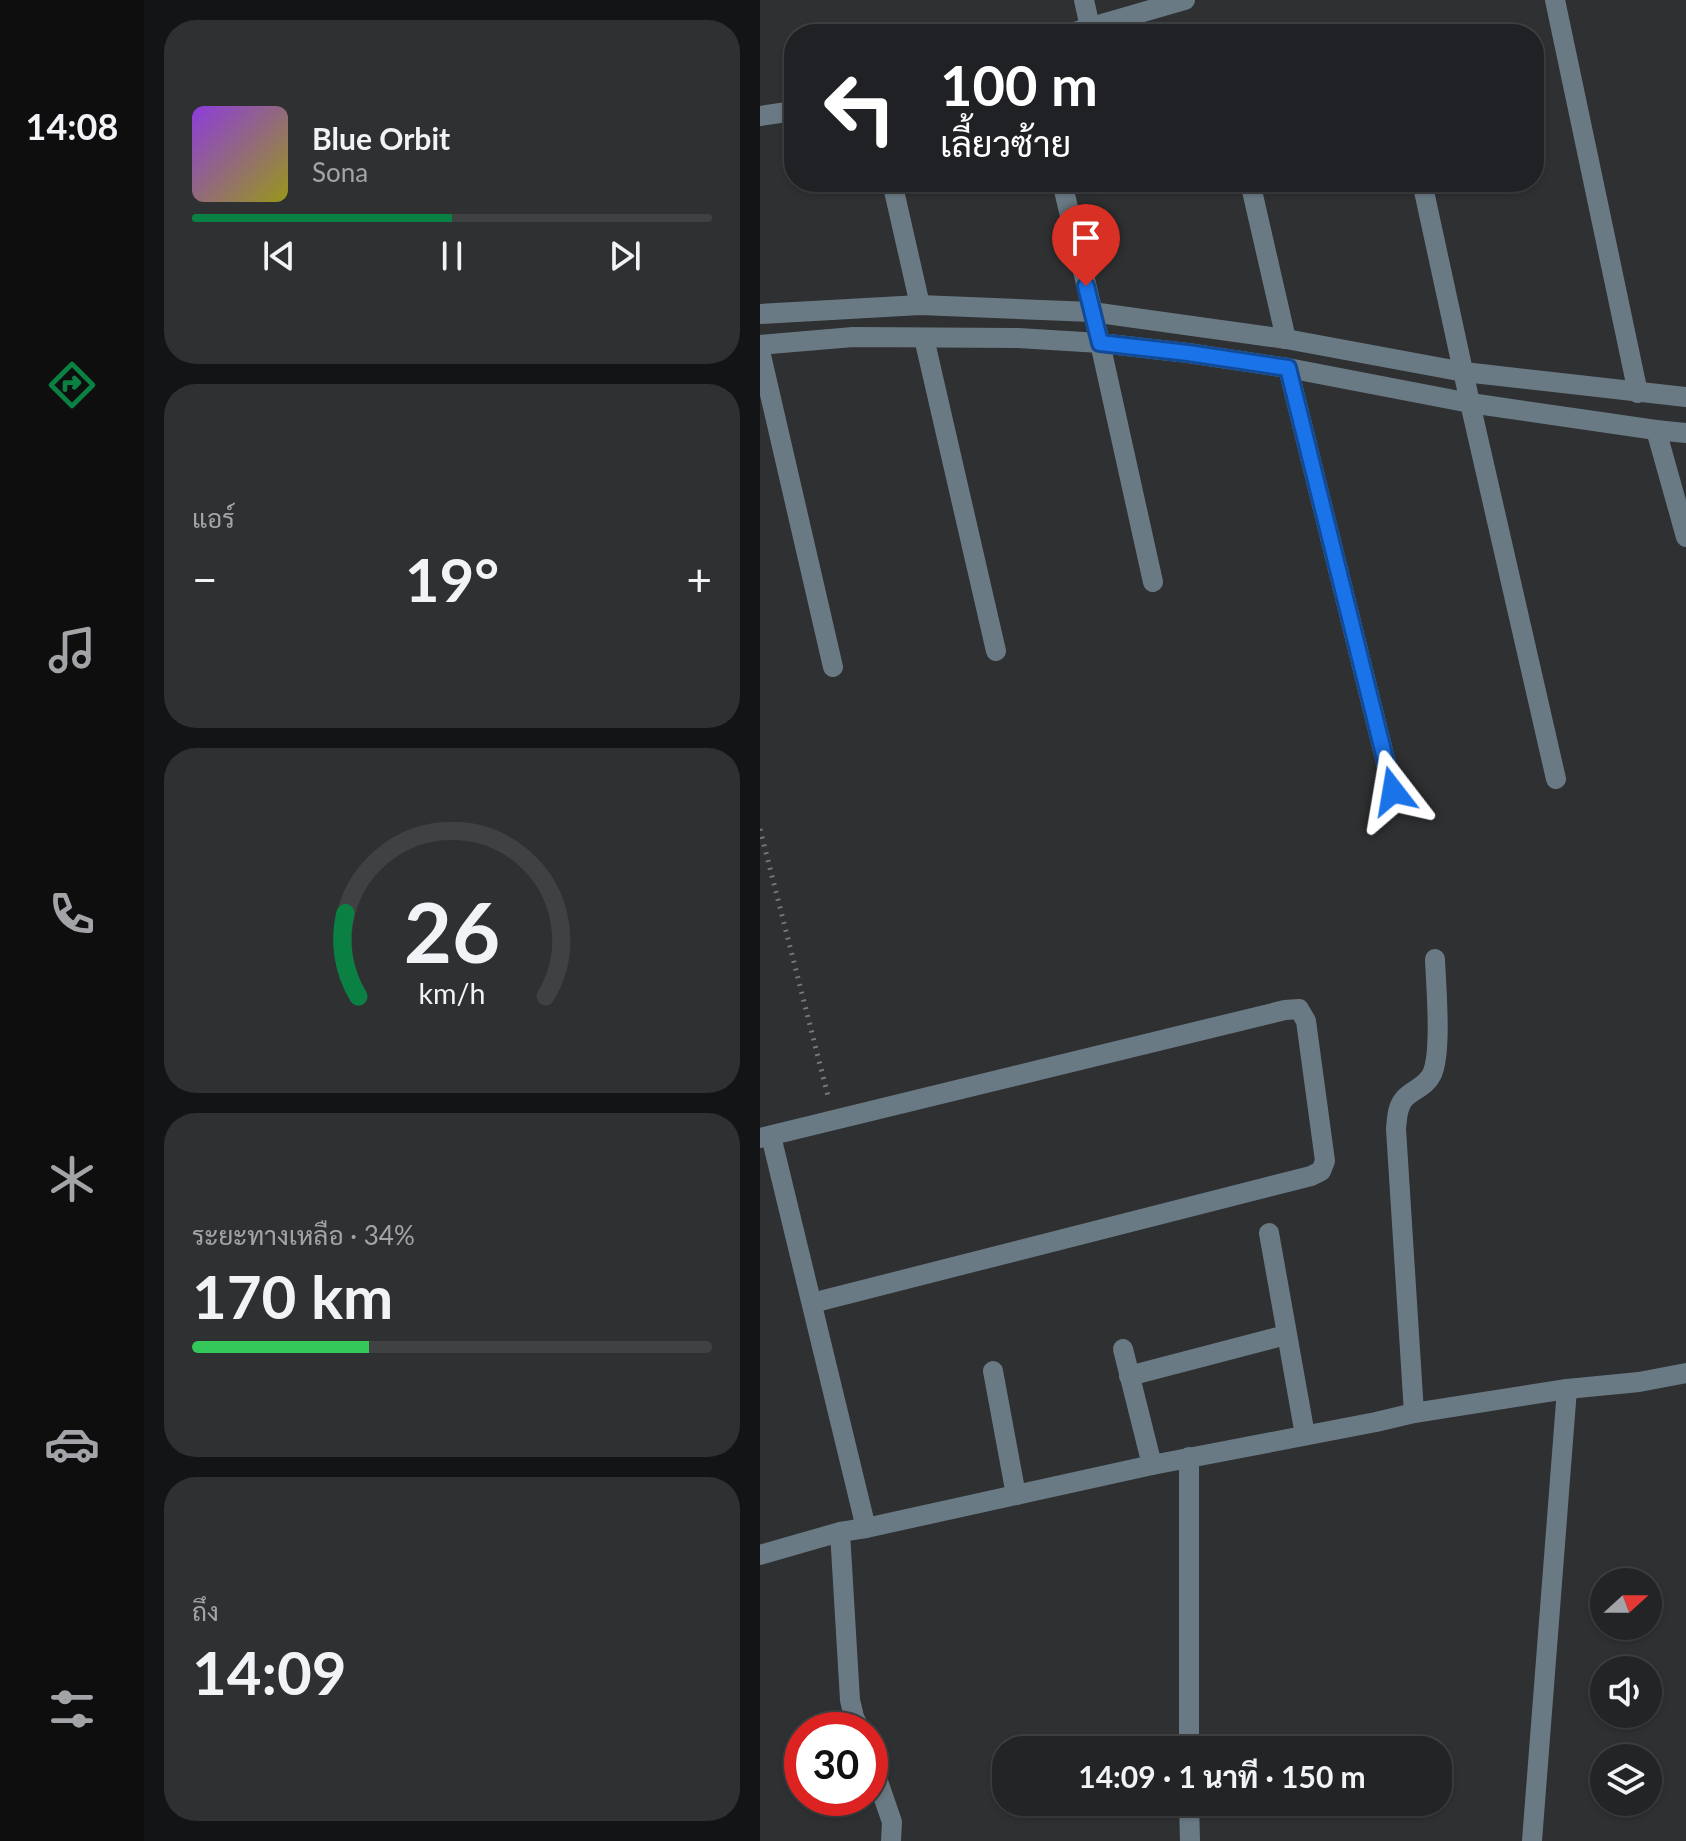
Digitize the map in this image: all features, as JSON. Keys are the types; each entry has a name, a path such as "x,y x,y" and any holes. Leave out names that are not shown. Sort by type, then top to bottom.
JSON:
{"street":[{"path":"1084,0 1089,24"},
{"path":"1101,24 1185,0"},
{"path":"1555,0 1638,393"},
{"path":"760,116 784,112"},
{"path":"894,192 920,305"},
{"path":"1064,192 1153,582"},
{"path":"1252,192 1286,339"},
{"path":"1424,192 1556,779"},
{"path":"760,314 920,305 1092,312 1286,339 1464,372 1686,397"},
{"path":"833,667 760,348 853,337 1018,338 1100,343 1288,368 1470,403 1686,433"},
{"path":"924,338 996,651"},
{"path":"1288,368 1393,791"},
{"path":"1656,430 1686,537"},
{"path":"1414,1413 1396,1129 1404,1098 1427,1082 1433,1072 1436,1056 1435,959"},
{"path":"812,1303 1321,1171 1325,1161 1306,1021 1299,1009 1255,1017 765,1137 812,1303 866,1528"},
{"path":"1269,1233 1305,1435"},
{"path":"1129,1376 1286,1335"},
{"path":"1123,1349 1152,1465"},
{"path":"993,1371 1016,1495"},
{"path":"760,1555 840,1532 1189,1457 1414,1413 1686,1373"},
{"path":"1532,1841 1567,1389"},
{"path":"1189,1457 1189,1736"},
{"path":"840,1532 853,1712"},
{"path":"888,1810 892,1822 891,1841"},
{"path":"1189,1816 1190,1841"}],"path":[{"path":"760,829 834,1120"}],"route":[{"path":"1086,286 1100,343 1288,368 1393,791"}]}
